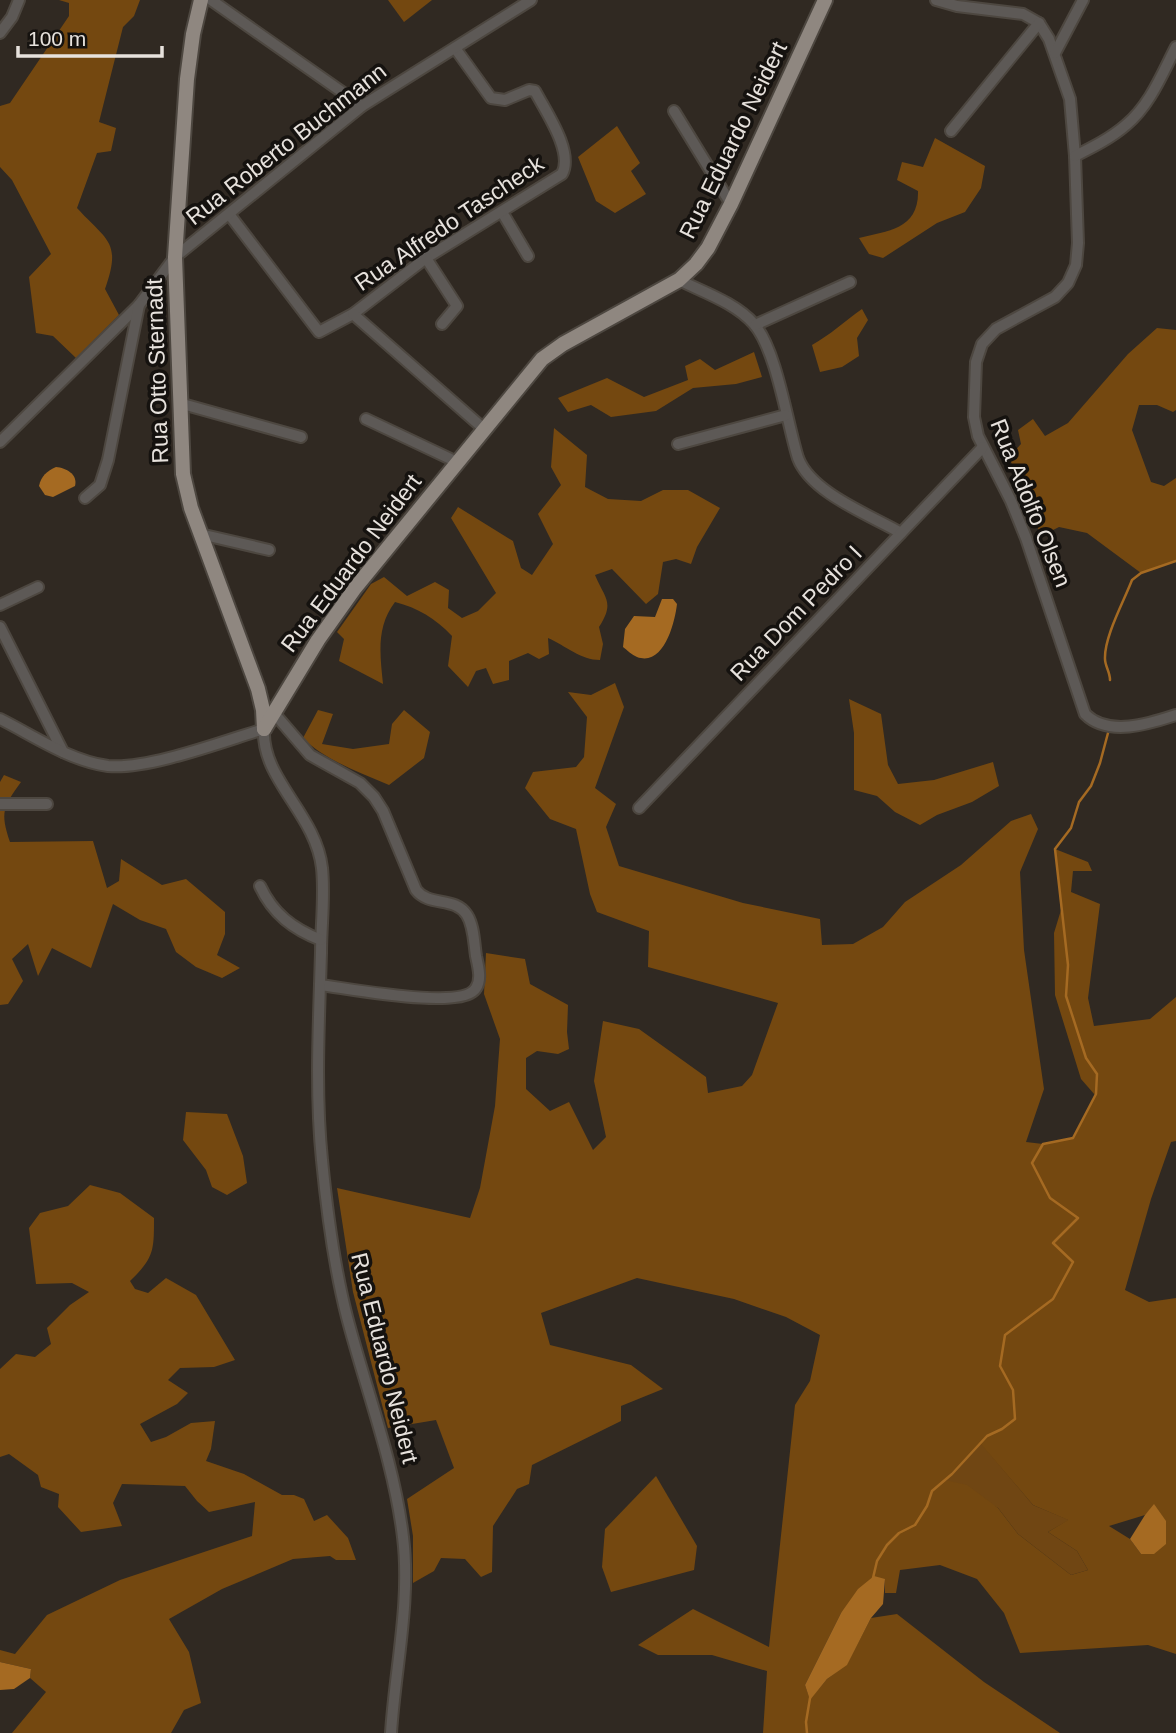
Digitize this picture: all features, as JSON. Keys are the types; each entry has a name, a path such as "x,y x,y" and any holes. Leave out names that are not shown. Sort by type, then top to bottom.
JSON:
{"main road":[{"name":"Rua Otto Sternadt","path":"201,0 187,79 175,257 179,403 185,487 258,690 264,729"},
{"name":"Rua Eduardo Neidert","path":"264,729 337,612 533,368 551,351 679,280 696,264 708,248 731,204 825,0"}],"street":[{"path":"0,33 12,17 19,0"},
{"path":"211,0 362,106"},
{"name":"Rua Roberto Buchmann","path":"0,442 139,305 175,257 362,106 531,0"},
{"path":"936,0 946,4 976,4 1023,14 1039,23 951,131"},
{"path":"1055,53 1083,0"},
{"name":"Rua Adolfo Olsen","path":"1039,23 1055,53 1070,99 1076,156 1076,265 1068,283 1055,297 996,329 982,344 976,362 975,428 1022,528 1085,714 1090,720 1108,726 1132,726 1176,715"},
{"name":"Rua Alfredo Tascheck","path":"229,214 319,332 353,314 426,258 562,174 566,156 535,91 529,90 505,100 491,98 455,48"},
{"path":"1076,156 1111,136 1136,115 1176,49"},
{"path":"674,111 731,204"},
{"path":"502,212 528,256"},
{"path":"426,258 457,306 442,324"},
{"path":"679,280 738,311 755,325 771,359 798,458 807,474 838,498 901,533"},
{"path":"755,325 850,282"},
{"path":"85,498 100,485 105,470 139,305"},
{"path":"353,314 484,429"},
{"path":"179,403 301,437"},
{"path":"678,444 786,415"},
{"path":"366,419 457,462"},
{"name":"Rua Dom Pedro I","path":"639,808 983,447"},
{"path":"200,534 268,550"},
{"path":"0,605 38,587"},
{"path":"0,627 64,752"},
{"path":"274,713 310,755 360,783 374,797 383,811 419,894 455,905 464,911 471,922 479,973 475,990 457,998 439,999 320,985"},
{"path":"0,719 64,752 97,764 123,766 155,761 264,729"},
{"name":"Rua Eduardo Neidert","path":"264,729 263,742 269,762 307,822 318,847 323,872 319,1111 326,1192 347,1316 391,1475 403,1537 404,1591 391,1733"},
{"path":"0,804 47,804"},
{"path":"260,886 270,904 289,924 321,940"}],"shaded area":[{"path":"59,0 140,0 134,16 123,27 99,122 116,128 111,151 97,153 77,208 109,243 112,261 105,289 119,315 76,358 53,336 36,333 29,277 51,254 12,180 0,167 0,106 10,103 69,16 69,3"},
{"path":"388,0 432,0 404,22"},
{"path":"617,126 640,163 631,171 646,194 615,213 596,201 578,157"},
{"path":"935,138 985,166 981,188 965,212 937,223 883,258 869,254 859,238 900,226 913,213 918,191 897,180 902,162 923,167"},
{"path":"862,309 868,320 857,338 859,356 842,367 820,372 812,345"},
{"path":"1157,328 1176,330 1176,410 1173,412 1157,405 1139,405 1132,430 1151,482 1164,486 1176,478 1176,561 1141,573 1087,533 1059,527 1041,536 1009,457 1021,444 1018,430 1033,419 1045,436 1068,423 1128,354"},
{"path":"754,352 762,377 736,384 693,388 656,411 611,417 591,405 568,412 558,398 607,378 644,397 688,380 685,366 700,359 715,370"},
{"path":"554,428 587,455 585,487 608,499 641,501 663,490 688,490 720,508 697,547 691,564 676,559 663,562 658,594 646,604 612,569 595,575 607,601 607,612 599,627 603,644 600,660 580,655 548,638 549,654 539,659 528,653 509,661 509,680 493,684 486,668 476,671 468,687 448,666 452,636 426,614 395,602 382,631 380,651 383,684 339,661 344,639 337,632 371,584 384,577 407,596 435,582 449,590 448,608 462,618 478,611 496,593 451,518 458,507 513,541 521,568 532,575 553,544 538,514 561,485 551,467"},
{"path":"56,467 70,472 75,478 75,486 53,497 45,495 39,486 45,474"},
{"path":"662,599 673,599 677,604 671,631 661,649 654,655 637,657 623,647 625,629 634,616 655,617"},
{"path":"615,683 624,707 595,788 616,804 606,827 619,866 743,903 820,919 822,945 853,944 883,927 905,902 961,865 1011,821 1031,814 1038,829 1020,872 1024,950 1044,1089 1026,1142 1043,1144 1073,1138 1095,1095 1081,1079 1055,995 1054,933 1061,910 1055,849 1088,862 1092,871 1073,871 1071,892 1100,904 1088,998 1094,1026 1150,1019 1176,997 1176,1141 1171,1142 1151,1199 1125,1290 1149,1302 1176,1298 1176,1654 1148,1645 1020,1653 1004,1613 977,1579 940,1565 900,1570 896,1593 885,1593 885,1579 841,1613 805,1685 810,1699 827,1679 847,1664 871,1618 897,1614 984,1682 1060,1733 763,1733 767,1671 712,1655 658,1655 638,1645 693,1609 769,1647 795,1405 810,1381 820,1335 786,1317 734,1299 637,1278 541,1313 550,1345 631,1365 663,1389 621,1406 621,1421 532,1465 529,1484 517,1489 493,1526 492,1572 481,1577 465,1559 441,1558 434,1571 413,1583 413,1536 407,1499 454,1468 436,1420 388,1428 353,1292 337,1188 470,1218 480,1188 495,1106 500,1039 484,994 486,953 525,959 530,984 568,1005 569,1049 558,1054 537,1051 526,1058 526,1089 550,1111 569,1102 593,1150 606,1137 594,1081 603,1021 639,1029 706,1077 708,1093 742,1086 752,1075 778,1003 648,967 649,931 597,912 590,894 576,829 550,819 525,788 533,772 576,767 584,757 587,717 568,692 591,695","holes":["980,1443 1033,1505 1068,1520 1048,1532 1077,1551 1088,1570 1071,1575 1018,1534 998,1508 967,1485 945,1480","1155,1505 1141,1554 1130,1539 1109,1526 1145,1515"]},
{"path":"849,699 881,714 888,765 898,784 934,780 993,762 999,786 972,802 937,815 920,825 895,812 877,796 854,790 854,733"},
{"path":"318,710 333,714 322,744 353,749 389,744 392,724 404,710 430,732 424,758 389,785 332,760 303,738"},
{"path":"4,775 21,782 5,810 10,842 93,841 107,888 119,881 121,859 162,885 186,879 225,912 225,934 217,955 240,968 222,978 196,967 176,952 166,929 140,920 113,904 91,968 52,948 38,976 28,944 12,959 23,981 8,1004 0,1005 0,782"},
{"path":"186,1112 227,1114 243,1156 247,1183 227,1195 212,1187 206,1170 183,1140"},
{"path":"90,1185 120,1193 154,1218 151,1253 144,1266 130,1281 135,1289 148,1293 166,1278 196,1295 235,1360 214,1367 180,1368 168,1380 188,1393 177,1404 140,1424 151,1442 191,1423 215,1421 211,1449 206,1461 244,1474 282,1495 294,1495 304,1499 314,1521 327,1515 348,1538 356,1560 336,1560 330,1556 293,1559 222,1589 169,1619 189,1652 201,1703 184,1710 171,1733 12,1733 46,1692 30,1678 31,1669 0,1662 0,1650 15,1654 47,1615 120,1580 252,1536 255,1502 209,1512 185,1486 122,1484 113,1503 122,1526 81,1532 58,1507 59,1494 41,1487 38,1475 9,1454 0,1457 0,1369 16,1354 35,1357 51,1344 47,1328 70,1305 89,1292 72,1283 36,1284 29,1228 40,1213 68,1206"},
{"path":"980,1442 1033,1505 1069,1520 1048,1532 1077,1551 1088,1570 1071,1575 1018,1534 998,1508 945,1480"},
{"path":"656,1476 697,1546 694,1570 611,1592 602,1567 605,1529"},
{"path":"1154,1504 1166,1521 1166,1544 1154,1554 1141,1554 1130,1539"},
{"path":"874,1576 885,1579 883,1604 871,1618 847,1665 827,1679 810,1700 805,1685 841,1613 858,1589"},
{"path":"0,1662 31,1669 30,1678 14,1689 0,1690"}],"waterway":[{"path":"1110,680 1105,659 1108,640 1132,580 1141,573 1176,561"},
{"path":"873,1578 877,1561 887,1545 899,1533 915,1525 927,1506 932,1491 952,1474 987,1436 1015,1419 1013,1390 1000,1366 1005,1335 1053,1299 1073,1262 1053,1243 1078,1218 1050,1198 1032,1163 1043,1144 1073,1138 1096,1094 1097,1074 1086,1058 1066,996 1068,965 1055,849 1071,828 1079,802 1091,786 1108,733"},
{"path":"807,1733 810,1698"}]}
